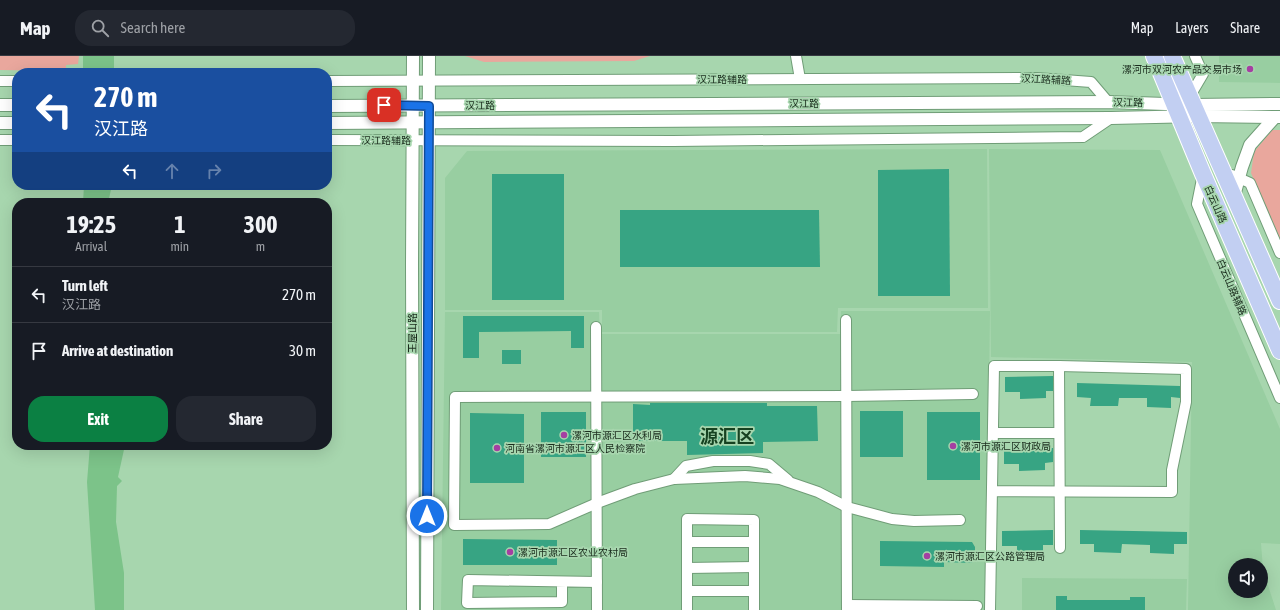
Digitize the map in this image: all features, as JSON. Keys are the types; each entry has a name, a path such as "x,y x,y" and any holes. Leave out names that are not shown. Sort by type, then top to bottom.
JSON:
{"highway":[{"name":"白云山路","path":"1154,56 1203,174 1280,351"},
{"name":"白云山路","path":"1172,56 1280,301"}],"street":[{"name":"王屋山路","path":"413,56 413,610"},
{"name":"王屋山路","path":"427,610 429,56"},
{"path":"796,56 800,79"},
{"path":"1194,106 1203,74 1195,56"},
{"name":"汉江路辅路","path":"332,81 1037,78 1091,82 1108,102"},
{"path":"0,81 12,81"},
{"name":"汉江路","path":"332,106 1108,102 1176,110"},
{"name":"汉江路","path":"332,123 1111,118 1176,110 1194,106 1280,104"},
{"path":"0,105 12,105"},
{"name":"汉江路","path":"1194,106 1277,117"},
{"path":"1234,196 1250,145 1277,117"},
{"name":"汉江路辅路","path":"332,140 673,141 1083,137 1111,118"},
{"path":"0,123 12,123"},
{"path":"0,140 12,140"},
{"path":"1223,171 1250,183 1280,253"},
{"name":"白云山路辅路","path":"1203,174 1196,204 1280,398"},
{"path":"846,320 847,608 977,606"},
{"path":"596,328 597,610"},
{"path":"990,610 994,366 1186,369 1186,402 1172,470 1172,492 992,491"},
{"path":"1059,366 1060,548"},
{"path":"960,520 914,521 892,519 846,507 818,492 780,479 745,476 674,479 635,489 597,503 549,524 454,525 455,397 847,396 973,394"},
{"path":"993,433 1060,433"},
{"path":"674,479 686,466 713,461 750,462 769,464 793,483"},
{"path":"687,610 687,519 754,520 754,610"},
{"path":"687,542 754,542"},
{"path":"687,568 754,567"},
{"path":"562,582 562,602 467,603 468,580 597,582"},
{"path":"687,591 754,591"}],"shaded area":[{"path":"0,56 79,56 78,64 66,65 66,68 12,68 12,70 0,70"},
{"path":"83,56 114,56 114,68 83,68"},
{"path":"465,56 650,56 634,61 484,62"},
{"name":"漯河市双河农产品交易市场","path":"1219,56 1280,56 1280,83 1219,82"},
{"path":"1272,130 1280,130 1280,240 1251,173 1254,152"},
{"path":"987,149 988,308 838,308 837,332 602,332 602,310 445,310 445,178 467,151"},
{"path":"989,149 1160,150 1280,429 1280,544 1261,543 1262,558 1228,558 1228,598 1268,598 1268,585 1276,610 1188,610 1192,362 991,357"},
{"path":"84,190 111,190 109,198 83,198"},
{"path":"841,311 990,311 986,610 441,610 445,312 599,312 600,334 840,334"},
{"path":"90,450 124,450 118,477 122,481 117,486 116,522 124,573 124,610 95,610 87,482"},
{"path":"1022,578 1187,579 1186,610 1022,610"}],"building":[{"path":"949,169 950,296 878,296 878,170"},
{"path":"492,174 564,174 564,300 492,300"},
{"path":"620,210 819,210 820,267 620,267"},
{"path":"463,316 584,316 584,348 571,348 571,331 479,332 479,358 463,358"},
{"path":"502,350 521,350 521,364 502,364"},
{"path":"1053,376 1053,391 1046,391 1046,398 1020,399 1020,392 1005,392 1005,377"},
{"path":"1077,383 1180,386 1180,398 1171,397 1171,408 1147,407 1147,398 1119,398 1118,406 1090,406 1091,398 1077,397"},
{"path":"650,403 767,403 767,406 817,406 818,441 763,442 763,453 687,455 687,441 633,441 633,404 650,405"},
{"path":"860,411 903,411 903,457 860,457"},
{"name":"漯河市源汇区水利局","path":"541,412 586,412 586,457 541,457"},
{"name":"漯河市源汇区财政局","path":"927,412 980,412 980,480 927,480"},
{"name":"河南省漯河市源汇区人民检察院","path":"470,413 524,414 524,483 470,483"},
{"path":"1053,448 1053,462 1045,463 1045,470 1019,471 1019,464 1004,464 1004,449"},
{"path":"1053,530 1053,545 1043,545 1043,552 1017,553 1017,546 1002,546 1002,531"},
{"path":"1080,530 1187,532 1187,544 1174,544 1174,554 1150,553 1150,545 1122,544 1121,553 1094,552 1094,544 1080,544"},
{"name":"漯河市源汇区农业农村局","path":"463,539 557,540 557,565 463,565"},
{"name":"漯河市源汇区公路管理局","path":"880,541 972,542 975,547 975,552 972,563 944,562 944,567 880,566"},
{"path":"1056,596 1067,596 1067,600 1130,600 1130,597 1145,597 1145,610 1056,610"}],"place":[{"name":"漯河市双河农产品交易市场","path":"1250,69"},
{"name":"漯河市源汇区水利局","path":"564,435"},
{"name":"漯河市源汇区财政局","path":"953,446"},
{"name":"河南省漯河市源汇区人民检察院","path":"497,448"},
{"name":"漯河市源汇区农业农村局","path":"510,552"},
{"name":"漯河市源汇区公路管理局","path":"927,556"}],"district":[{"name":"源汇区","path":"727,437"}],"route":[{"path":"384,105 429,106 427,516"}]}
